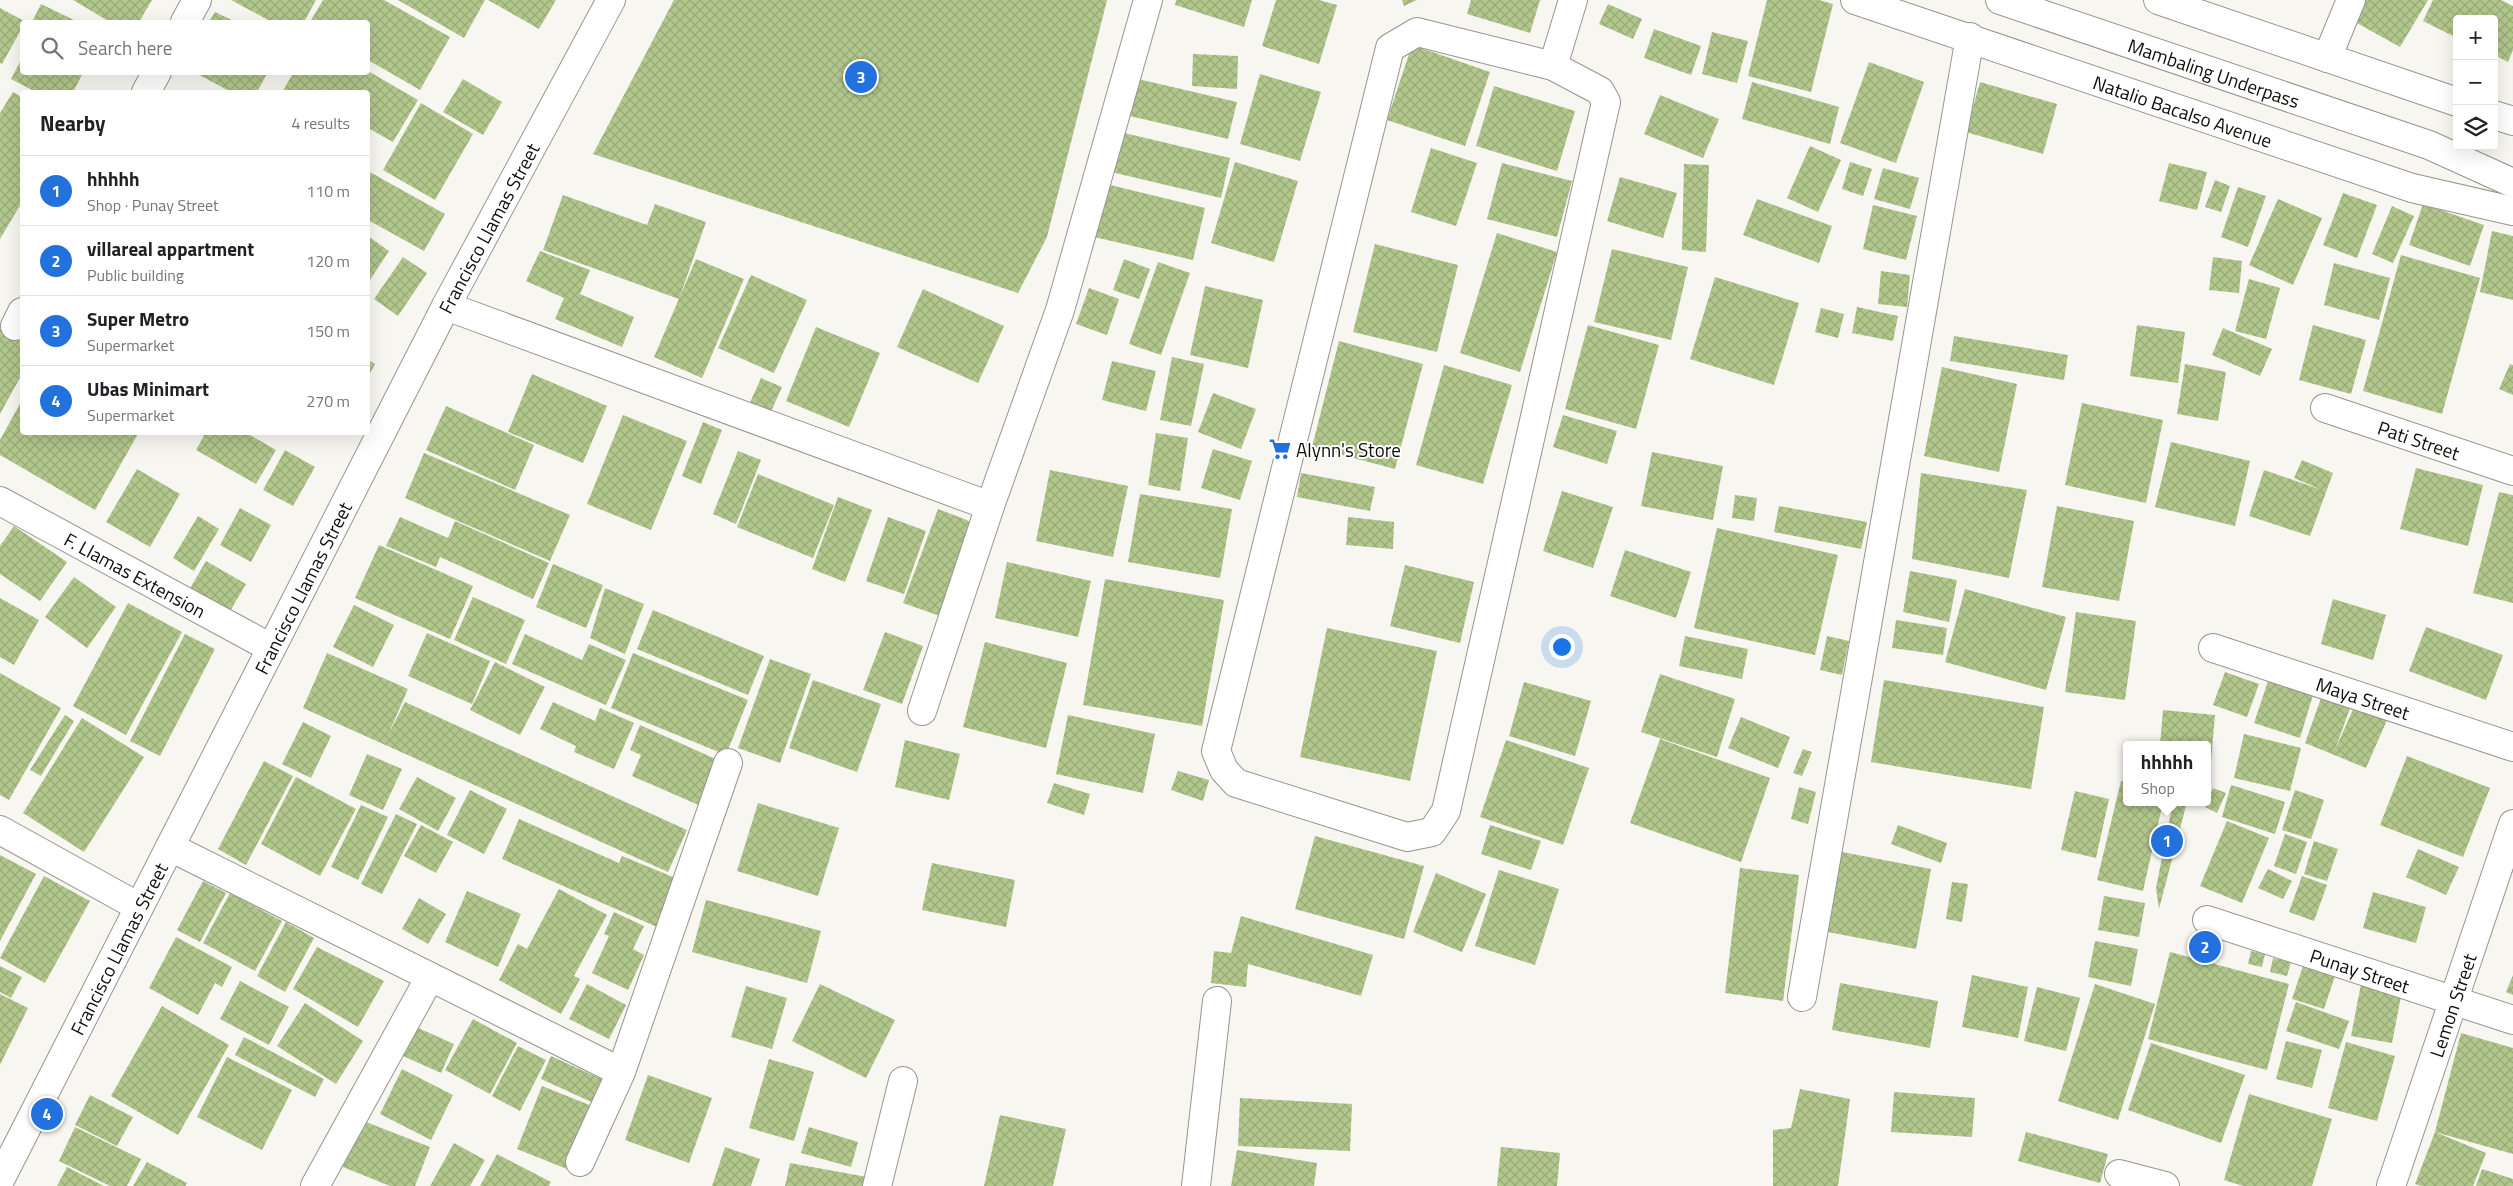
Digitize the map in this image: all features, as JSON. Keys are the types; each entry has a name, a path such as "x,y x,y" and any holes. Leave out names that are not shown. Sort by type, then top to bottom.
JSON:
{"street":[{"path":"186,20 197,0"},
{"name":"Francisco Llamas Street","path":"0,1180 446,306 611,0"},
{"path":"922,711 990,506 1060,310 1148,0"},
{"path":"1553,66 1573,0"},
{"name":"Natalio Bacalso Avenue","path":"1855,0 2412,188 2513,211"},
{"name":"Mambaling Underpass","path":"2000,0 2429,145"},
{"path":"2158,0 2453,101"},
{"path":"2327,58 2351,0"},
{"path":"1417,32 1553,66 1600,91 1606,102 1446,811 1432,832 1407,837 1236,782 1224,770 1216,751 1390,48 1417,32"},
{"path":"1802,997 1970,38"},
{"path":"147,90 155,75"},
{"path":"2498,116 2513,121"},
{"path":"2429,145 2513,162"},
{"path":"2429,145 2513,183"},
{"path":"446,306 990,506"},
{"name":"Pati Street","path":"2325,408 2513,471"},
{"name":"F. Llamas Extension","path":"0,500 271,648"},
{"name":"Maya Street","path":"2213,648 2513,747"},
{"path":"580,1162 621,1072 728,763"},
{"name":"Lemon Street","path":"2391,1186 2513,824"},
{"path":"0,830 139,907"},
{"path":"170,847 621,1072"},
{"name":"Punay Street","path":"2207,920 2513,1020"},
{"path":"321,1184 430,977"},
{"path":"1196,1186 1216,1001"},
{"path":"877,1186 903,1081"},
{"path":"2118,1174 2165,1186"}],"building":[{"path":"73,0 152,0 140,20 107,20"},
{"path":"231,0 316,0 305,20 268,20"},
{"path":"323,0 384,0 450,37 420,90 370,61 370,20 311,20"},
{"path":"398,0 485,0 464,38"},
{"path":"488,0 556,0 539,29"},
{"path":"674,0 1107,0 1047,237 1018,293 593,154"},
{"path":"1176,0 1252,0 1244,27 1175,5"},
{"path":"1276,0 1319,0 1337,5 1319,64 1262,46"},
{"path":"1402,0 1417,0 1404,6"},
{"path":"1471,0 1540,0 1530,33 1467,14"},
{"path":"1767,0 1819,0 1833,4 1811,92 1748,76"},
{"path":"2358,0 2428,0 2400,47 2348,18"},
{"path":"2433,0 2501,0 2513,6 2513,50 2508,62 2498,57 2498,15 2453,15 2453,36 2423,21"},
{"path":"41,4 74,20 33,20"},
{"path":"1608,4 1642,19 1633,39 1599,24"},
{"path":"0,8 22,20 20,20 20,32 2,64 0,63"},
{"path":"215,12 232,20 210,20"},
{"path":"1654,29 1701,46 1691,75 1644,58"},
{"path":"1712,32 1748,41 1737,83 1702,74"},
{"path":"1412,45 1490,72 1465,146 1387,120"},
{"path":"1193,54 1238,56 1237,89 1192,86"},
{"path":"20,62 20,75 82,75 74,90 32,90 11,79"},
{"path":"1869,62 1924,82 1896,163 1840,143"},
{"path":"370,72 418,100 393,142 370,129 370,90 283,90 292,75 370,75"},
{"path":"1260,74 1321,92 1300,161 1240,144"},
{"path":"200,75 266,75 258,90 227,90"},
{"path":"463,79 502,102 483,135 443,112"},
{"path":"1138,79 1237,102 1228,139 1130,116"},
{"path":"1752,82 1839,107 1830,144 1742,119"},
{"path":"1980,82 2057,104 2043,154 1966,132"},
{"path":"1494,86 1575,111 1557,171 1476,146"},
{"path":"13,92 20,96 20,205 0,239 0,113"},
{"path":"1660,95 1719,119 1703,158 1644,134"},
{"path":"421,103 473,134 435,200 383,170"},
{"path":"1116,131 1230,158 1221,198 1107,171"},
{"path":"1810,146 1841,160 1818,212 1787,198"},
{"path":"1431,148 1477,163 1456,226 1411,212"},
{"path":"1235,162 1298,181 1274,262 1211,243"},
{"path":"1850,162 1872,169 1863,196 1842,189"},
{"path":"1502,163 1572,181 1557,237 1487,219"},
{"path":"2169,163 2207,172 2197,210 2159,201"},
{"path":"1684,164 1709,165 1706,252 1682,250"},
{"path":"1883,168 1919,178 1910,209 1874,199"},
{"path":"370,172 445,214 424,251 370,221"},
{"path":"1620,177 1677,193 1663,238 1607,221"},
{"path":"2215,180 2230,186 2221,212 2205,207"},
{"path":"1102,183 1205,208 1193,260 1090,236"},
{"path":"2238,187 2266,196 2248,247 2221,237"},
{"path":"2343,193 2377,205 2357,258 2323,245"},
{"path":"563,195 647,225 655,204 706,222 679,299 543,250"},
{"path":"1757,199 1832,226 1819,263 1743,235"},
{"path":"2278,199 2322,218 2293,285 2249,265"},
{"path":"2423,204 2484,225 2470,266 2409,245"},
{"path":"1873,205 1917,216 1906,260 1863,249"},
{"path":"2392,206 2414,216 2393,263 2372,254"},
{"path":"2492,231 2513,236 2513,300 2480,292"},
{"path":"1497,233 1557,252 1520,372 1460,353"},
{"path":"370,237 389,251 370,280"},
{"path":"1375,244 1458,265 1437,352 1353,332"},
{"path":"1612,249 1688,267 1671,340 1594,322"},
{"path":"540,251 590,270 580,294 634,317 622,347 555,319 564,298 526,281"},
{"path":"2401,255 2480,278 2442,414 2363,391"},
{"path":"403,257 427,273 398,316 374,299"},
{"path":"2213,257 2242,261 2239,293 2209,290"},
{"path":"696,259 744,279 702,378 654,357"},
{"path":"1124,259 1150,269 1139,299 1113,290"},
{"path":"1158,262 1190,273 1161,355 1129,344"},
{"path":"2334,263 2390,278 2379,320 2324,305"},
{"path":"1881,271 1910,275 1907,307 1878,304"},
{"path":"751,275 807,300 774,373 718,348"},
{"path":"1715,277 1799,303 1774,385 1690,359"},
{"path":"2249,279 2280,288 2266,339 2235,331"},
{"path":"1205,286 1263,300 1248,368 1190,355"},
{"path":"1089,288 1119,299 1107,335 1076,324"},
{"path":"923,289 1004,326 978,383 897,347"},
{"path":"1857,307 1898,316 1893,341 1852,333"},
{"path":"1821,308 1844,314 1838,338 1815,332"},
{"path":"1588,325 1659,345 1636,429 1565,409"},
{"path":"2137,325 2185,332 2178,383 2130,376"},
{"path":"2313,325 2366,340 2351,394 2299,380"},
{"path":"816,327 880,353 849,427 786,401"},
{"path":"2223,328 2272,349 2260,376 2212,355"},
{"path":"0,329 20,341 20,378 0,414"},
{"path":"1954,336 2068,355 2064,380 1950,361"},
{"path":"1339,341 1423,364 1395,469 1312,447"},
{"path":"1172,357 1204,364 1191,426 1160,420"},
{"path":"370,361 375,364 370,373"},
{"path":"1112,361 1156,371 1146,411 1102,400"},
{"path":"2185,364 2226,372 2218,421 2177,414"},
{"path":"2510,364 2513,365 2513,395 2499,389"},
{"path":"1444,365 1512,385 1483,484 1416,465"},
{"path":"1942,367 2017,384 1999,472 1924,456"},
{"path":"532,374 607,406 583,463 508,432"},
{"path":"761,378 782,387 769,416 748,407"},
{"path":"1213,393 1256,409 1241,449 1198,432"},
{"path":"2082,403 2163,420 2146,503 2065,485"},
{"path":"20,404 20,435 137,435 95,510 0,455 0,440"},
{"path":"446,406 534,445 515,490 426,450"},
{"path":"623,415 687,441 651,530 587,504"},
{"path":"1563,415 1617,431 1607,464 1553,447"},
{"path":"703,422 722,430 701,484 682,476"},
{"path":"1156,433 1188,438 1180,491 1148,485"},
{"path":"204,435 250,435 276,450 256,484 196,450"},
{"path":"2171,442 2250,461 2235,526 2155,507"},
{"path":"1213,449 1252,461 1240,500 1201,488"},
{"path":"285,450 315,467 293,506 263,490"},
{"path":"738,451 761,460 736,524 713,514"},
{"path":"1652,452 1723,466 1713,520 1641,506"},
{"path":"424,453 570,515 550,561 405,498"},
{"path":"2302,460 2333,473 2310,536 2249,516 2264,470 2322,490 2294,478"},
{"path":"2416,468 2483,485 2468,546 2400,529"},
{"path":"137,469 180,494 150,547 106,522"},
{"path":"1050,470 1128,486 1113,557 1036,541"},
{"path":"1301,473 1375,487 1370,511 1297,497"},
{"path":"1921,473 2027,490 2009,578 1912,559"},
{"path":"758,474 834,505 813,558 737,527"},
{"path":"1562,491 1613,507 1593,568 1543,551"},
{"path":"2499,492 2513,495 2513,603 2473,593"},
{"path":"1140,494 1232,509 1220,578 1128,562"},
{"path":"1735,495 1757,498 1754,521 1732,518"},
{"path":"838,497 872,510 845,582 812,569"},
{"path":"1779,506 1867,522 1861,549 1774,532"},
{"path":"2057,506 2134,521 2119,601 2042,587"},
{"path":"240,508 271,525 251,562 220,545"},
{"path":"938,509 967,520 970,523 940,616 903,603"},
{"path":"198,516 219,529 194,571 173,558"},
{"path":"400,517 448,538 455,521 549,563 533,599 440,557 436,567 386,546"},
{"path":"888,517 926,531 904,594 866,581"},
{"path":"1348,517 1394,522 1393,549 1346,545"},
{"path":"14,526 67,562 40,601 0,574 0,546"},
{"path":"1717,528 1838,555 1815,655 1694,628"},
{"path":"379,545 473,586 450,639 355,598"},
{"path":"1625,550 1691,572 1676,618 1610,596"},
{"path":"206,561 246,584 229,613 189,590"},
{"path":"1007,562 1091,581 1078,637 995,618"},
{"path":"553,564 603,585 586,628 536,607"},
{"path":"1405,565 1474,582 1460,643 1390,626"},
{"path":"1910,571 1957,580 1949,622 1903,612"},
{"path":"74,577 116,607 87,648 45,617"},
{"path":"1105,579 1224,600 1202,726 1083,705"},
{"path":"605,588 644,604 625,654 590,638"},
{"path":"1965,589 2066,617 2046,690 1945,662"},
{"path":"473,597 525,620 506,664 454,640"},
{"path":"0,598 39,620 14,665 0,657"},
{"path":"2333,599 2386,615 2373,660 2321,644"},
{"path":"128,603 182,632 126,735 73,706"},
{"path":"354,605 394,625 373,667 333,647"},
{"path":"653,610 764,656 748,695 637,649"},
{"path":"2076,612 2136,621 2125,700 2065,692"},
{"path":"1896,620 1947,628 1943,655 1892,648"},
{"path":"2426,627 2503,655 2486,700 2409,671"},
{"path":"1327,628 1437,651 1410,781 1300,757"},
{"path":"885,632 923,646 902,704 863,690"},
{"path":"427,633 490,661 472,704 408,676"},
{"path":"185,634 215,649 160,756 130,741"},
{"path":"525,634 582,660 589,644 626,660 606,705 512,664"},
{"path":"1685,636 1748,649 1742,679 1679,666"},
{"path":"1827,636 1849,641 1842,675 1820,670"},
{"path":"985,642 1067,663 1046,748 963,727"},
{"path":"327,653 408,689 388,735 405,702 687,830 668,872 303,708"},
{"path":"633,653 748,700 726,755 611,708"},
{"path":"770,659 811,674 780,763 738,748"},
{"path":"495,662 545,687 520,735 470,710"},
{"path":"2225,672 2259,684 2247,717 2213,705"},
{"path":"0,673 61,708 9,800 0,795"},
{"path":"1660,674 1735,699 1717,757 1641,732"},
{"path":"813,680 881,704 857,772 789,748"},
{"path":"1884,680 2044,707 2031,789 1871,762"},
{"path":"2268,681 2313,695 2300,738 2254,723"},
{"path":"1524,682 1591,701 1575,756 1509,736"},
{"path":"2321,698 2350,708 2335,750 2355,705 2387,720 2366,768 2305,743"},
{"path":"553,702 595,721 600,708 634,723 614,769 574,752 576,746 540,729"},
{"path":"2163,710 2215,715 2211,762 2211,741 2160,741"},
{"path":"65,715 74,721 41,776 30,770"},
{"path":"1068,715 1155,734 1143,793 1056,774"},
{"path":"1741,717 1790,737 1778,768 1728,748"},
{"path":"82,718 144,757 84,852 23,813"},
{"path":"303,722 331,736 311,778 282,764"},
{"path":"640,725 720,761 701,806 632,776 641,755 630,750"},
{"path":"2244,734 2301,748 2290,791 2234,778"},
{"path":"1660,739 1770,778 1741,862 1630,823"},
{"path":"905,740 960,754 949,800 895,787"},
{"path":"1506,740 1589,768 1563,845 1480,817"},
{"path":"1803,749 1812,752 1802,776 1793,773"},
{"path":"367,754 402,769 383,810 349,795"},
{"path":"2407,756 2490,788 2463,857 2380,825"},
{"path":"264,761 293,776 246,865 218,849"},
{"path":"1178,771 1209,780 1203,801 1171,790"},
{"path":"296,777 356,809 320,876 261,844"},
{"path":"417,777 456,798 438,831 399,809"},
{"path":"2121,781 2123,782 2123,806 2162,806 2143,891 2097,880"},
{"path":"1054,783 1090,794 1084,815 1047,803"},
{"path":"2231,785 2285,802 2275,834 2222,817"},
{"path":"1799,787 1816,792 1808,824 1791,819"},
{"path":"2213,788 2226,793 2217,813 2205,807 2211,806"},
{"path":"470,790 507,809 484,854 447,835"},
{"path":"2295,790 2324,800 2311,839 2282,830"},
{"path":"2075,791 2109,799 2096,858 2061,850"},
{"path":"758,803 839,828 818,896 737,871"},
{"path":"361,805 388,817 358,880 331,867"},
{"path":"2172,806 2186,806 2159,909 2156,888"},
{"path":"396,814 417,824 382,894 361,884"},
{"path":"519,819 619,863 622,856 678,879 657,927 502,859"},
{"path":"2227,821 2269,838 2242,903 2200,886"},
{"path":"421,825 453,842 436,873 404,856"},
{"path":"1490,825 1541,841 1531,870 1481,854"},
{"path":"1898,825 1947,843 1941,863 1891,844"},
{"path":"2285,834 2307,842 2296,874 2274,866"},
{"path":"1315,836 1424,866 1404,939 1295,909"},
{"path":"2314,841 2338,849 2327,881 2304,874"},
{"path":"2418,849 2459,867 2446,895 2406,877"},
{"path":"1842,852 1931,869 1916,949 1828,932"},
{"path":"0,855 36,874 0,941"},
{"path":"932,863 1015,880 1006,927 922,910"},
{"path":"1740,868 1799,875 1783,1001 1725,993"},
{"path":"2268,869 2292,881 2283,899 2258,888"},
{"path":"1499,870 1559,889 1535,965 1475,946"},
{"path":"1436,873 1486,894 1462,952 1413,932"},
{"path":"44,876 90,901 45,983 0,958"},
{"path":"2302,876 2327,885 2314,921 2289,912"},
{"path":"203,881 226,893 200,942 177,930"},
{"path":"1952,882 1968,884 1962,922 1946,919"},
{"path":"559,889 607,915 574,976 580,979 561,1014 499,980 518,944 527,949"},
{"path":"467,891 521,914 498,967 445,942"},
{"path":"2373,892 2426,907 2416,943 2363,928"},
{"path":"230,893 282,921 255,971 203,943"},
{"path":"2104,896 2145,903 2139,937 2098,930"},
{"path":"419,898 446,914 428,944 402,929"},
{"path":"706,900 821,931 807,983 692,952"},
{"path":"614,912 644,926 633,949 644,955 628,990 592,973 609,936 604,934"},
{"path":"1241,916 1373,955 1361,996 1248,964 1246,987 1211,983 1214,951 1231,953"},
{"path":"286,922 314,938 285,992 257,976"},
{"path":"176,937 232,967 222,987 215,983 198,1015 149,988"},
{"path":"2095,941 2138,949 2131,986 2088,977"},
{"path":"317,947 384,981 358,1027 293,989"},
{"path":"2251,951 2265,954 2262,967 2248,964"},
{"path":"2170,952 2289,984 2267,1070 2148,1039"},
{"path":"2273,958 2291,962 2287,976 2270,972"},
{"path":"2304,963 2336,973 2324,1009 2292,999"},
{"path":"0,966 22,977 11,998 0,992"},
{"path":"1972,975 2028,987 2018,1038 1962,1027"},
{"path":"2513,975 2513,995 2506,992"},
{"path":"2362,979 2403,986 2392,1043 2351,1036"},
{"path":"240,981 289,1007 269,1045 220,1019"},
{"path":"1840,983 1938,1001 1930,1048 1832,1030"},
{"path":"587,984 626,1005 609,1039 569,1019"},
{"path":"820,984 895,1020 866,1078 792,1041"},
{"path":"2095,984 2155,1004 2118,1120 2058,1101"},
{"path":"746,986 787,998 772,1049 731,1037"},
{"path":"2037,987 2080,998 2066,1051 2024,1041"},
{"path":"0,994 28,1008 0,1065"},
{"path":"2296,1002 2349,1021 2339,1049 2286,1031"},
{"path":"305,1003 363,1041 336,1084 277,1046"},
{"path":"162,1006 229,1045 178,1135 111,1096"},
{"path":"473,1019 517,1043 490,1094 445,1070"},
{"path":"416,1027 454,1044 441,1073 403,1056"},
{"path":"2461,1033 2513,1048 2513,1154 2435,1132"},
{"path":"244,1037 324,1079 315,1097 235,1055"},
{"path":"2286,1041 2322,1050 2312,1088 2276,1079"},
{"path":"2346,1042 2395,1056 2377,1121 2328,1108"},
{"path":"2151,1043 2245,1075 2221,1143 2128,1110"},
{"path":"518,1046 546,1060 520,1111 492,1096"},
{"path":"551,1056 608,1082 598,1105 541,1079"},
{"path":"227,1057 292,1090 262,1150 197,1117"},
{"path":"769,1059 814,1072 794,1141 749,1128"},
{"path":"402,1069 453,1095 431,1140 380,1114"},
{"path":"648,1075 712,1098 689,1163 625,1140"},
{"path":"542,1086 597,1108 572,1171 517,1149"},
{"path":"1800,1089 1850,1099 1838,1186 1773,1186 1773,1130 1791,1128"},
{"path":"1894,1092 1975,1098 1972,1137 1891,1132"},
{"path":"2249,1094 2332,1119 2312,1186 2243,1186 2224,1180"},
{"path":"90,1095 133,1117 117,1146 75,1125"},
{"path":"1240,1098 1352,1104 1350,1151 1238,1146"},
{"path":"1000,1115 1066,1129 1053,1186 984,1186"},
{"path":"361,1120 430,1147 415,1186 390,1186 343,1167"},
{"path":"75,1127 141,1159 127,1186 110,1186 59,1161"},
{"path":"809,1127 858,1142 851,1167 801,1153"},
{"path":"2026,1132 2108,1154 2100,1183 2018,1161"},
{"path":"2435,1132 2486,1153 2473,1186 2421,1186 2415,1184"},
{"path":"454,1143 485,1160 470,1186 430,1186"},
{"path":"725,1147 760,1159 751,1186 712,1186"},
{"path":"1501,1147 1560,1153 1557,1186 1497,1186"},
{"path":"1237,1150 1317,1163 1314,1186 1231,1186"},
{"path":"497,1154 551,1182 549,1186 480,1186"},
{"path":"147,1162 187,1183 185,1186 133,1186"},
{"path":"790,1163 867,1177 865,1186 785,1186"},
{"path":"67,1167 104,1186 57,1186"},
{"path":"2482,1169 2513,1179 2513,1186 2476,1186"}],"place":[{"name":"Super Metro","path":"861,77"},
{"name":"Alynn's Store","path":"1280,449"},
{"name":"hhhhh","path":"2167,841"},
{"name":"villareal appartment","path":"2205,947"},
{"name":"Ubas Minimart","path":"47,1114"}]}
